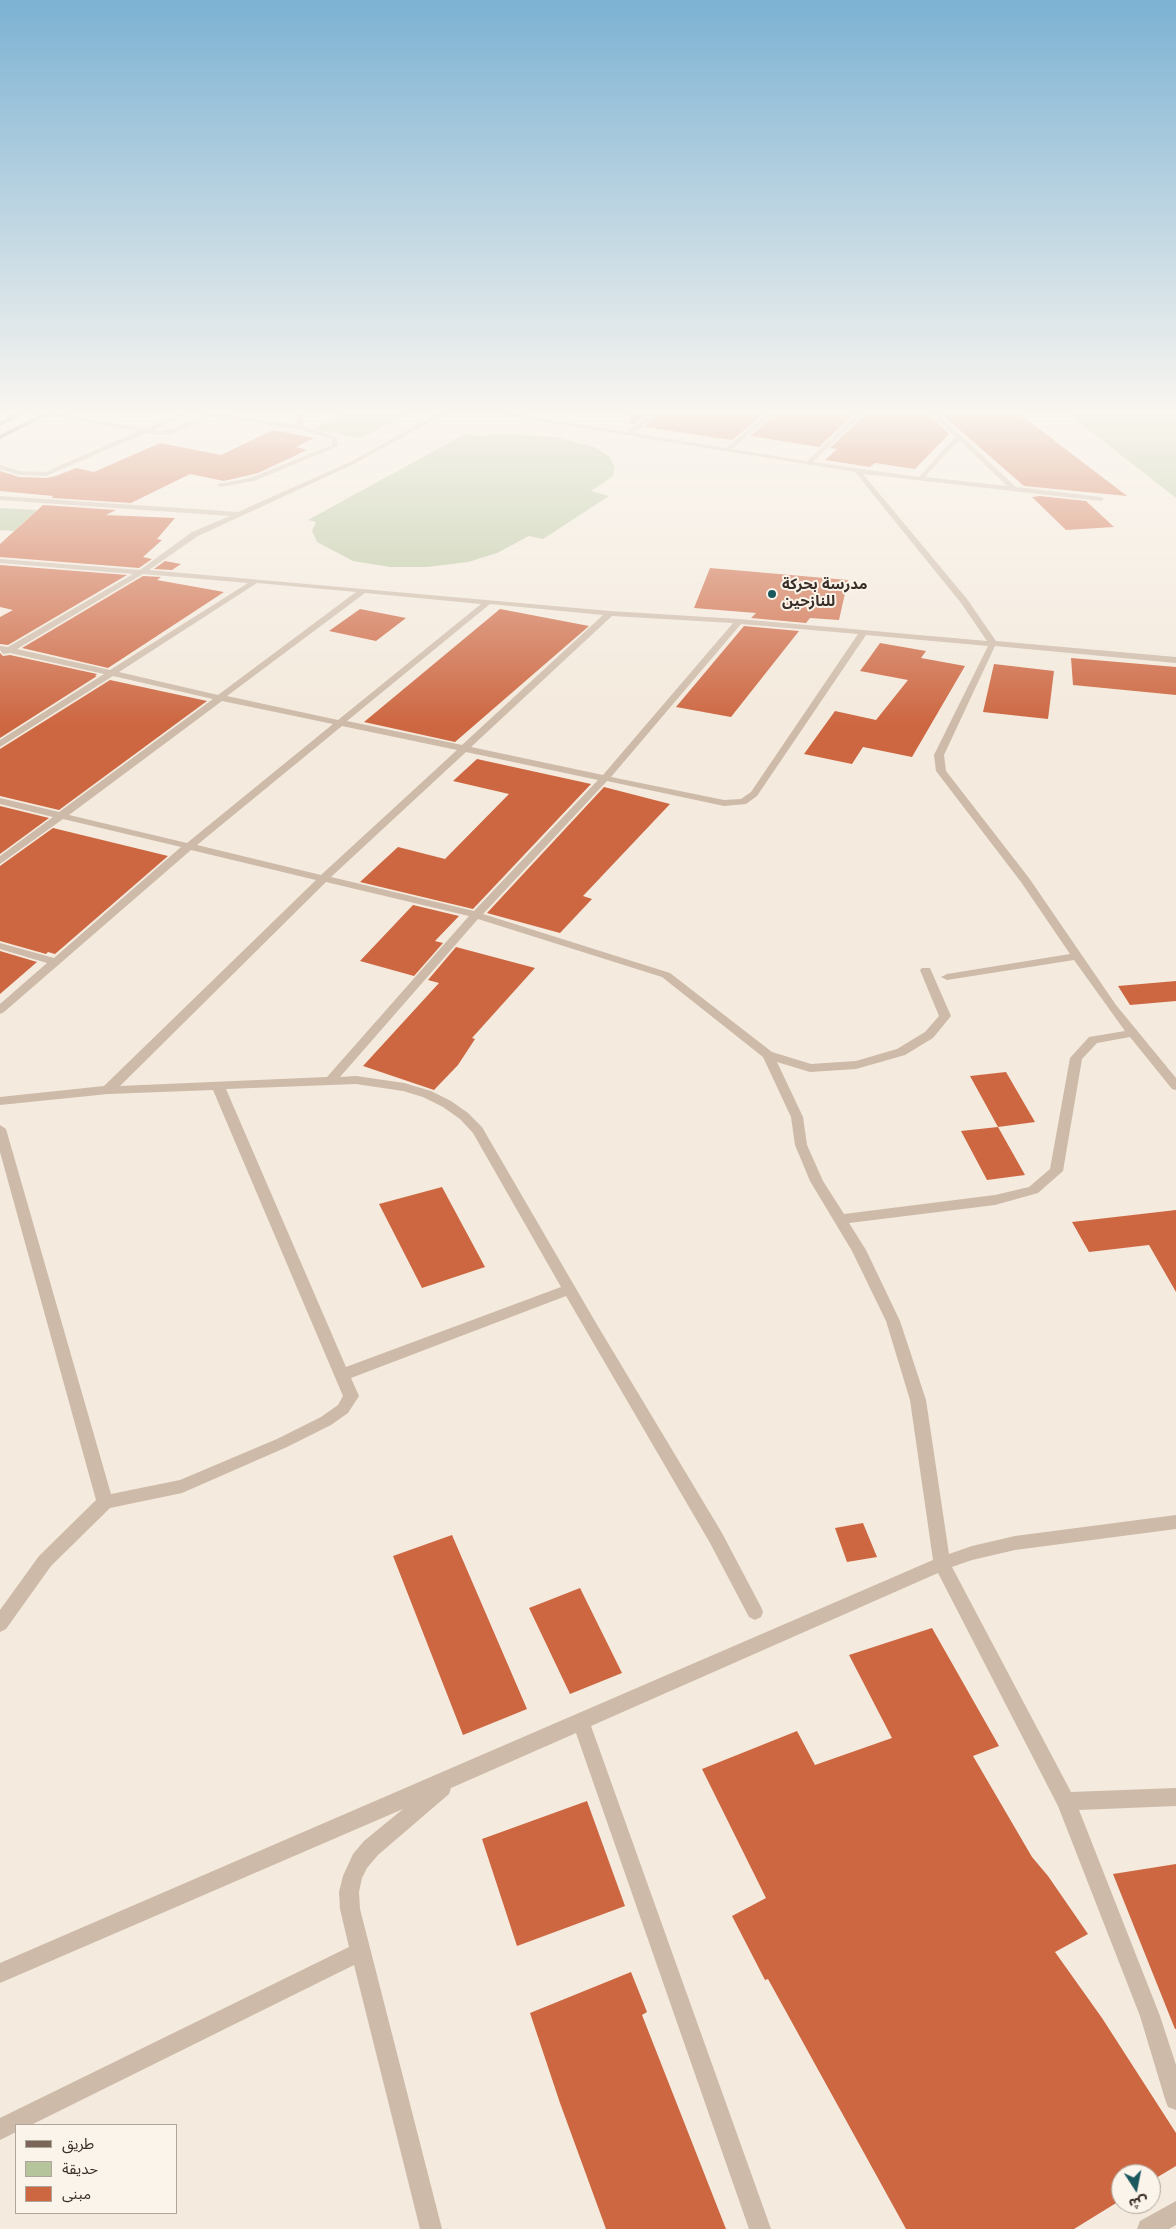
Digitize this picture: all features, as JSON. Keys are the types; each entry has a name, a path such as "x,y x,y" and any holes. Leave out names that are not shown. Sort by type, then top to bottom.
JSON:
{"street":[{"path":"0,656 4,649 140,573 195,534 235,516"},
{"path":"894,516 964,601 993,643"},
{"path":"0,561 256,581 610,613 739,621 1176,660"},
{"path":"0,570 14,562"},
{"path":"0,744 256,581"},
{"path":"0,861 364,591"},
{"path":"0,1010 188,847 488,602"},
{"path":"108,1090 322,880 466,749 610,613"},
{"path":"330,1081 476,915 605,778 739,621"},
{"path":"4,649 222,698 724,803 743,802 754,794 864,632"},
{"path":"993,643 939,755 941,771 1025,880 1076,956 1176,1086"},
{"path":"0,801 322,880 476,915 666,975 768,1055 810,1068 856,1065 901,1052 929,1035 945,1016 926,970"},
{"path":"0,946 56,962"},
{"path":"947,977 1076,956"},
{"path":"842,1219 995,1200 1033,1190 1056,1171 1076,1058 1093,1040 1134,1033"},
{"path":"768,1055 797,1117 801,1145 817,1181 842,1219 893,1321 918,1400 942,1564 1066,1801 1150,2016 1176,2099"},
{"path":"0,1101 108,1090 364,1081 404,1087 433,1098 464,1116 478,1130 716,1538 755,1612"},
{"path":"0,1624 45,1561 105,1502 182,1486 282,1443 326,1421 343,1409 351,1396 218,1086"},
{"path":"0,1129 105,1502"},
{"path":"342,1375 569,1288"},
{"path":"0,1972 454,1778 942,1564 972,1553 1015,1543 1176,1522"},
{"path":"581,1722 760,2229"},
{"path":"431,2229 360,1952 350,1909 350,1892 353,1876 360,1861 371,1848 454,1778"},
{"path":"1066,1801 1176,1797"},
{"path":"0,2129 360,1952"},
{"path":"1148,2229 1176,2212"}],"green space":[{"path":"0,516 30,516 14,531 0,530"},
{"path":"315,516 578,516 543,539 529,536 497,553 468,562 427,567 390,567 353,561 317,542 312,531 316,522 308,520"}],"building":[{"path":"31,516 175,518 157,539 162,540 143,557 152,559 139,568 0,557 0,544"},
{"path":"1052,516 1102,516 1114,527 1066,530"},
{"path":"165,561 181,564 172,570 154,569"},
{"path":"0,565 127,575 8,645 0,644 0,617 13,610 0,607"},
{"name":"مدرسة بحركة للنازحين","path":"710,568 848,580 839,620 810,618 806,623 751,618 756,613 694,608"},
{"path":"143,576 161,577 157,580 224,592 108,668 22,648"},
{"path":"360,609 406,618 376,641 329,631"},
{"path":"500,609 589,626 455,742 364,722"},
{"path":"744,626 799,631 731,717 676,707"},
{"path":"880,643 926,651 921,658 965,666 912,757 863,747 852,764 804,754 835,711 876,720 908,680 860,671"},
{"path":"0,653 3,656 10,655 97,674 95,676 97,676 0,738"},
{"path":"1071,658 1176,667 1176,695 1073,685"},
{"path":"994,664 1054,671 1048,719 983,712"},
{"path":"110,680 207,701 59,810 0,796 0,749"},
{"path":"477,759 591,784 473,909 360,882 398,847 445,859 509,794 453,781"},
{"path":"604,787 670,804 583,896 592,899 560,933 487,913"},
{"path":"0,806 49,818 0,854"},
{"path":"53,828 168,856 55,954 48,952 46,954 0,941 0,866"},
{"path":"413,905 459,916 435,941 443,943 414,976 360,961"},
{"path":"456,947 535,968 472,1038 475,1039 458,1065 434,1090 363,1066 439,983 428,980"},
{"path":"0,951 37,962 0,994"},
{"path":"1176,981 1176,1001 1130,1005 1118,986"},
{"path":"1006,1072 1035,1122 998,1127 970,1076"},
{"path":"998,1127 1025,1175 987,1180 961,1131"},
{"path":"442,1187 485,1267 422,1288 379,1204"},
{"path":"1176,1210 1176,1292 1149,1245 1089,1252 1072,1222"},
{"path":"863,1523 877,1557 847,1562 835,1528"},
{"path":"452,1535 527,1709 463,1735 393,1556"},
{"path":"580,1588 622,1673 570,1694 529,1608"},
{"path":"932,1628 999,1746 973,1756 1032,1857 1048,1876 1088,1934 1055,1952 1102,2018 1176,2133 1176,2166 1161,2175 1161,2164 1111,2164 1111,2206 1074,2229 906,2229 768,1979 765,1980 732,1916 766,1898 702,1769 797,1731 815,1765 892,1738 849,1655"},
{"path":"587,1801 625,1906 517,1946 482,1839"},
{"path":"1176,1864 1176,2029 1175,2029 1113,1874"},
{"path":"631,1972 647,2012 642,2015 726,2229 606,2229 560,2103 530,2013"}],"place":[{"name":"مدرسة بحركة للنازحين","path":"772,594"}]}
